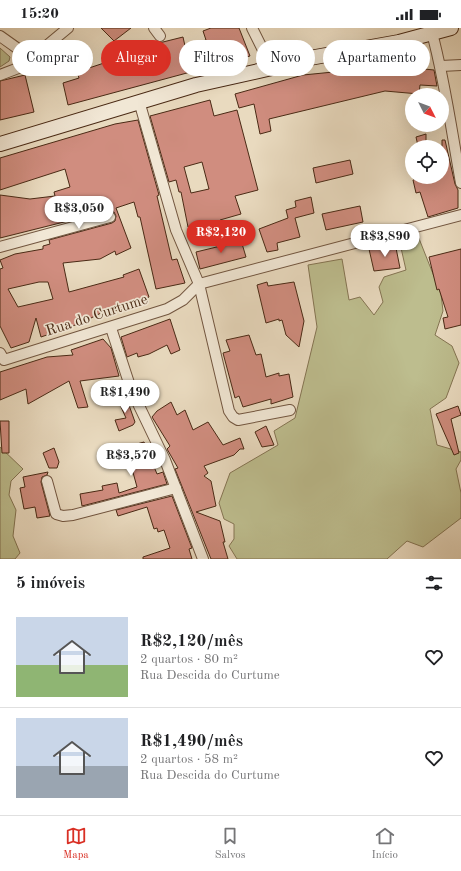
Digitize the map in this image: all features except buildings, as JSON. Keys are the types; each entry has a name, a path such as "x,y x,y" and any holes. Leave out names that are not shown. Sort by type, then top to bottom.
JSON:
{"street":[{"path":"53,40 68,28"},
{"path":"252,28 258,40"},
{"path":"315,57 399,42 451,28"},
{"path":"432,33 441,66 443,87 461,183"},
{"path":"0,36 12,45"},
{"path":"441,66 461,65"},
{"path":"0,75 12,71"},
{"path":"0,144 108,112 139,101 196,85 256,72"},
{"path":"139,101 176,230 199,284 229,411 233,417 238,420 290,410"},
{"path":"199,284 461,216"},
{"path":"0,247 110,217"},
{"name":"Rua do Curtume","path":"1,358 112,328 167,309 183,300 199,284"},
{"path":"112,328 131,389 176,488 203,559"},
{"path":"47,481 56,514 63,516 73,515 176,488"}],"green space":[{"path":"0,48 10,57 9,61 0,67"},
{"path":"418,236 441,294 443,311 435,335 452,346 459,363 446,398 430,409 437,445 461,452 461,460 456,469 461,493 461,518 423,547 407,541 387,559 237,559 229,546 234,539 234,524 224,519 219,503 230,473 278,445 274,431 295,418 317,327 308,265 342,259 349,300 360,297 374,315 383,302 379,287 384,277 406,270 399,239"},
{"path":"0,447 23,469 11,481 9,495 16,510 13,536 20,553 15,559 0,559"}]}
